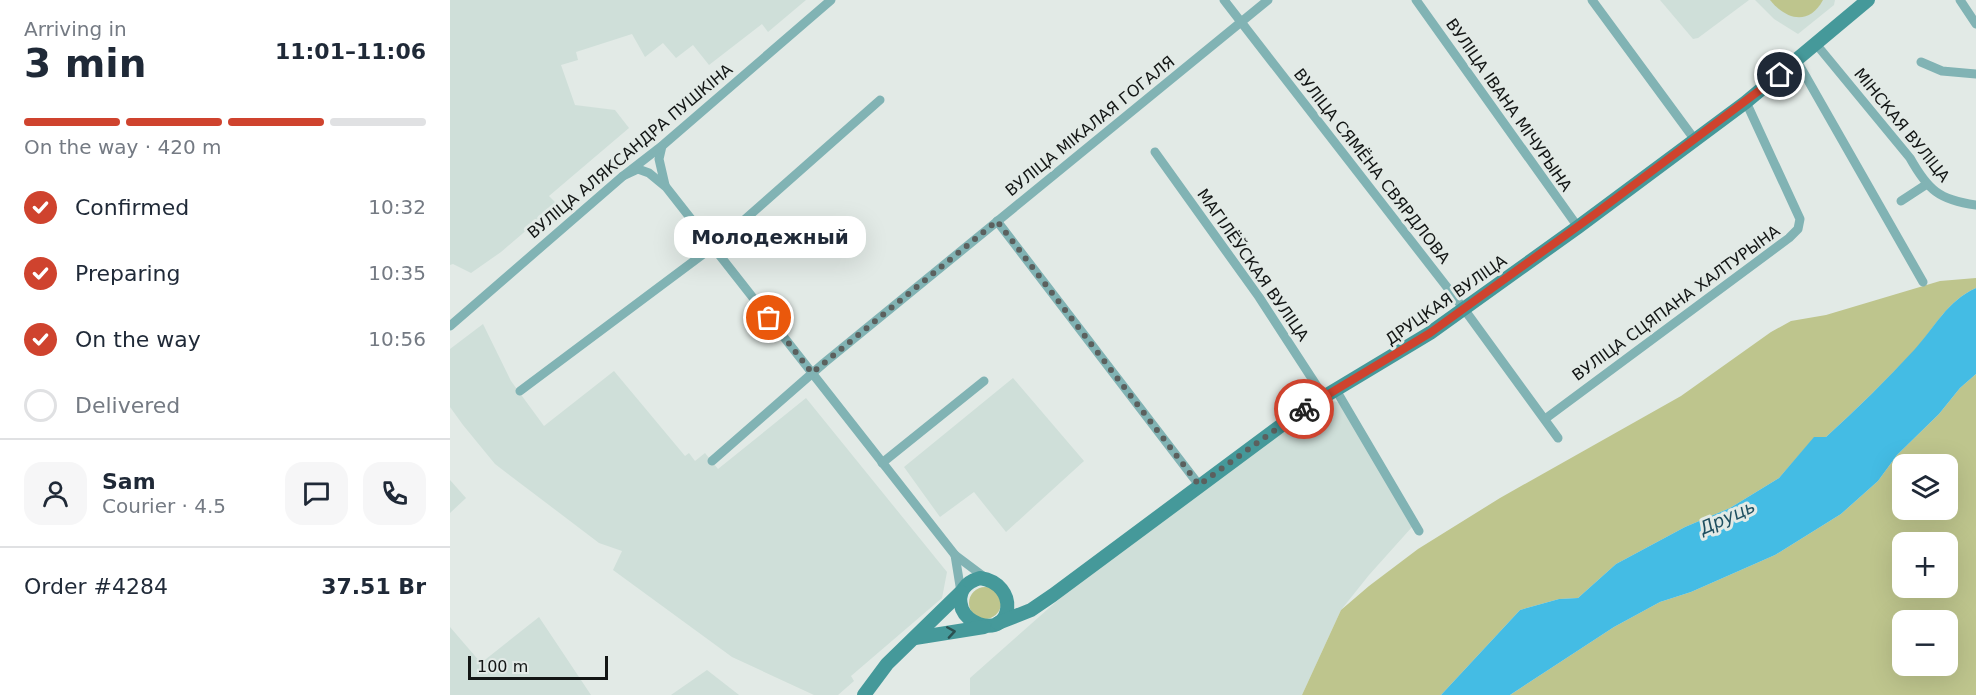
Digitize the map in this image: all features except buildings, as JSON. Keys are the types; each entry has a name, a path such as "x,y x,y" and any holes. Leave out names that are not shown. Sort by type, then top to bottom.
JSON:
{"main road":[{"name":"ДРУЦКАЯ ВУЛІЦА","path":"915,638 993,625 1031,610 1302,410 1407,348 1578,227 1746,102 1797,61 1861,2"},
{"path":"864,695 887,664 971,581 989,580 1031,610"},
{"path":"960,592 960,602 967,617 974,622 993,625 1006,613 1009,606 1004,591"}],"street":[{"name":"ВУЛІЦА АЛЯКСАНДРА ПУШКІНА","path":"450,326 831,0"},
{"name":"ВУЛІЦА СЯМЁНА СВЯРДЛОВА","path":"1224,0 1464,309 1558,438"},
{"name":"ВУЛІЦА МІКАЛАЯ ГОГАЛЯ","path":"712,461 812,373 1268,0"},
{"name":"ВУЛІЦА ІВАНА МІЧУРЫНА","path":"1416,0 1578,227"},
{"path":"1592,0 1695,140"},
{"path":"1960,0 1976,24"},
{"name":"МІНСКАЯ ВУЛІЦА","path":"1816,44 1910,158 1932,190 1944,198 1976,205"},
{"path":"1797,61 1923,282"},
{"path":"1921,62 1942,71 1976,74"},
{"path":"520,391 713,246 880,100"},
{"name":"ВУЛІЦА СЦЯПАНА ХАЛТУРЫНА","path":"1545,419 1790,238 1798,229 1800,219 1746,102"},
{"path":"663,145 658,159 666,187"},
{"name":"МАГІЛЁЎСКАЯ ВУЛІЦА","path":"1155,152 1260,297 1324,397"},
{"path":"623,176 638,169 649,173 666,187 955,555 989,580"},
{"path":"1900,201 1927,184"},
{"path":"997,221 1199,485"},
{"path":"882,463 984,381"},
{"path":"1336,390 1419,531"},
{"path":"955,555 960,592"}],"shaded area":[{"path":"450,0 806,0 768,32 762,24 709,65 693,45 676,58 663,43 645,57 632,34 576,52 578,60 561,65 575,105 615,110 629,128 549,196 557,204 501,252 471,273 453,264 450,265"},
{"path":"1660,0 1749,0 1698,38 1693,39"},
{"path":"1755,0 1835,0 1834,5 1798,34 1774,19"},
{"path":"483,324 511,381 544,426 614,371 685,456 689,453 695,461 705,453 718,469 806,398 947,572 942,598 851,676 854,681 838,695 814,695 732,657 613,570 622,551 599,543 495,464 463,425 450,407 450,349"},
{"path":"1013,378 1084,461 1006,532 974,492 940,517 904,467"},
{"path":"1331,400 1340,403 1412,527 1341,610 1302,695 970,695 970,678 1074,586 1288,428"},
{"path":"450,480 466,498 450,513"},
{"path":"539,617 591,695 450,695 450,627 481,663"},
{"path":"707,670 739,695 671,695"}],"green space":[{"path":"1770,0 1823,0 1811,14 1797,17 1783,12"},
{"path":"1976,278 1976,288 1949,307 1915,350 1826,437 1814,438 1779,478 1730,508 1685,527 1616,564 1578,598 1559,599 1520,610 1441,695 1302,695 1341,610 1418,549 1500,498 1681,396 1771,332 1791,321 1826,315 1940,281"},
{"path":"1976,374 1976,695 1510,695 1614,627 1660,602 1691,592 1775,555 1841,514 1878,481 1892,462 1892,520 1958,520 1958,454 1898,454 1939,414 1960,388"},
{"path":"985,587 997,591 1001,603 997,615 985,619 973,615 969,603 973,591"}],"water":[{"name":"Друць","path":"1976,288 1976,374 1898,454 1892,454 1892,462 1878,481 1841,514 1775,555 1691,592 1660,602 1614,627 1510,695 1441,695 1520,610 1559,599 1578,598 1616,564 1685,527 1730,508 1779,478 1814,437 1826,437 1871,394 1915,349 1949,307"}],"way so far":[{"path":"769,318 812,373 997,221 1199,485 1304,409"}],"place":[{"name":"Молодежный","path":"769,318"}],"route":[{"path":"1304,409 1430,333 1595,214 1780,75"}]}
